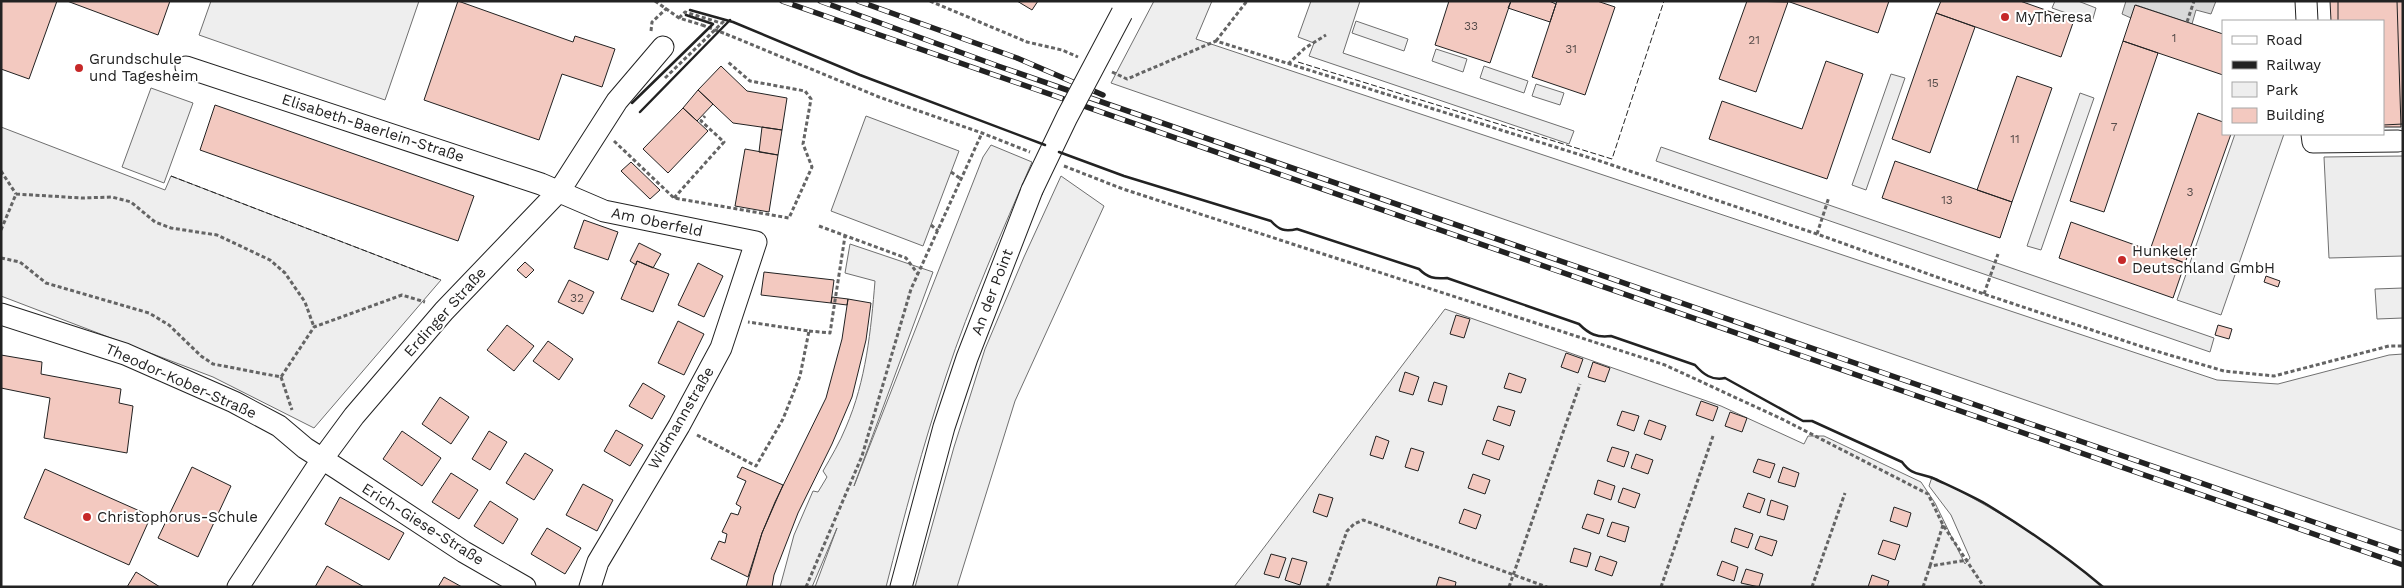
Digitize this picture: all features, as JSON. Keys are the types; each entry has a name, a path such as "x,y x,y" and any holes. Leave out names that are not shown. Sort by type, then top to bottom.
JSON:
{"street":[{"path":"2306,1 2307,20"},
{"name":"An der Point","path":"901,587 925,492 967,358 1032,190 1126,7"},
{"name":"Erdinger Straße","path":"238,587 323,458 354,416 444,311 560,190 656,43"},
{"name":"Elisabeth-Baerlein-Straße","path":"186,67 560,190"},
{"path":"2312,135 2313,142 2398,141"},
{"name":"Am Oberfeld","path":"560,190 604,211 756,242"},
{"name":"Widmannstraße","path":"590,587 598,562 679,426 721,348 756,242"},
{"name":"Theodor-Kober-Straße","path":"1,314 125,354 234,402 279,426 305,448 323,458"},
{"name":"Erich-Giese-Straße","path":"323,458 464,552 525,587"}],"path":[{"path":"655,1 680,18 726,34 878,97 1037,154"},
{"path":"930,1 1027,42 1062,50 1086,61"},
{"path":"1111,71 1127,79 1216,41 1247,1"},
{"path":"2187,22 2194,1"},
{"path":"656,43 652,22 667,8"},
{"path":"662,82 722,22 685,12 680,18"},
{"path":"1288,64 1305,48 1326,35"},
{"path":"1216,41 1600,161 1817,234 1984,294 2149,349 2224,371 2274,376 2389,346 2403,346"},
{"path":"609,137 674,198 789,218 812,167 803,144 811,99 805,91 750,81 728,62"},
{"path":"674,198 724,142 701,122 705,116"},
{"path":"806,587 862,456 912,289 982,133"},
{"path":"1063,165 1123,189 1665,365 1784,420 1928,494 1943,525 1968,560 1984,587"},
{"path":"1,171 16,194"},
{"path":"951,172 962,179"},
{"path":"1,230 16,194"},
{"path":"16,194 82,198 112,196 131,202 155,222 172,228 218,235 270,260 285,273 305,302 314,328"},
{"path":"1817,234 1829,197"},
{"path":"931,225 938,231"},
{"path":"819,226 906,258 918,274"},
{"path":"730,320 830,333 845,236"},
{"path":"1984,294 1998,254"},
{"path":"1,258 20,262 46,283 149,313 169,325 201,356 213,364 281,377"},
{"path":"281,377 314,328 402,295 428,303"},
{"path":"679,426 756,466 783,419 800,376 809,331"},
{"path":"281,377 293,411"},
{"path":"1509,587 1580,384"},
{"path":"1661,587 1713,436"},
{"path":"1812,587 1845,493"},
{"path":"1328,587 1346,531 1354,524 1363,520 1547,587"},
{"path":"1923,587 1943,525"},
{"path":"1930,566 1968,560"}],"green space":[{"path":"211,1 419,1 385,100 199,35"},
{"path":"1154,1 1212,1 1196,39 2217,380 2278,384 2389,355 2403,354 2403,531 1111,83"},
{"path":"1,127 165,190 171,176 441,280 314,428 213,377 1,296"},
{"path":"991,145 1032,162 955,349 922,454 886,587 815,587 837,528 812,587 780,587 794,535 813,491 818,492 827,477 823,471 846,427 863,374 875,281 845,273 850,244 933,272 854,486 983,157"},
{"path":"1061,176 1104,206 1015,401 957,587 915,587 954,447 985,349"},
{"path":"2403,288 2403,318 2377,319 2375,289"},
{"path":"1445,309 1721,406 1804,444 1808,436 1824,436 1921,482 1935,503 1965,564 1970,558 1951,515 1929,486 1932,477 1977,501 2042,540 2103,587 1234,587"}],"shaded area":[{"path":"1311,1 1360,1 1343,53 1574,131 1569,144 1309,56 1314,43 1298,37"},
{"path":"2055,1 2078,1 2096,8 2092,22 2052,8"},
{"path":"2126,1 2216,1 2211,14 2196,10 2192,24 2136,5 2131,18 2122,14"},
{"path":"1356,21 1408,39 1404,51 1352,33"},
{"path":"1436,49 1467,59 1463,72 1432,61"},
{"path":"1484,66 1528,81 1524,93 1480,78"},
{"path":"1891,74 1905,78 1866,190 1852,185"},
{"path":"1536,84 1564,93 1560,105 1532,96"},
{"path":"151,88 193,103 164,183 122,167"},
{"path":"2080,93 2094,98 2041,250 2027,246"},
{"path":"866,116 959,151 923,246 831,211"},
{"path":"2235,135 2284,135 2221,315 2177,300"},
{"path":"1661,147 2214,338 2210,352 1656,161"},
{"path":"2403,156 2403,256 2329,258 2324,157"}],"building":[{"path":"1,1 57,1 29,79 1,69"},
{"path":"67,1 170,1 158,35"},
{"path":"458,1 573,42 575,36 615,49 602,87 562,74 539,140 424,100"},
{"path":"1017,1 1038,1 1032,10"},
{"path":"1449,1 1511,1 1490,63 1435,45"},
{"path":"1511,1 1549,1 1556,4 1550,22 1508,8"},
{"path":"1557,1 1597,1 1615,7 1585,95 1532,77"},
{"path":"1747,1 1788,2 1756,92 1719,79"},
{"path":"1787,1 1889,1 1878,33"},
{"path":"1941,1 2020,1 2074,20 2061,57 1936,13"},
{"path":"2330,1 2397,1 2401,127 2384,127 2384,20 2331,20"},
{"path":"2338,1 2403,1 2403,124 2384,125 2384,20 2338,20"},
{"path":"2135,5 2222,34 2222,75 2123,41"},
{"path":"1936,13 1975,27 1930,153 1892,139"},
{"path":"2123,41 2158,53 2104,212 2070,201"},
{"path":"1826,61 1863,74 1827,179 1709,139 1722,101 1802,129"},
{"path":"721,66 747,91 787,98 782,130 733,123 698,90"},
{"path":"2017,76 2052,88 2012,202 1977,190"},
{"path":"698,90 713,104 697,121 683,108"},
{"path":"215,105 474,196 458,241 200,150"},
{"path":"683,108 708,131 668,173 643,149"},
{"path":"2198,113 2222,122 2222,135 2231,135 2185,263 2150,250"},
{"path":"762,127 782,130 778,155 759,152"},
{"path":"745,149 778,155 769,212 735,206"},
{"path":"1895,161 2012,202 2000,238 1882,198"},
{"path":"631,162 660,190 650,199 621,171"},
{"path":"584,220 618,232 608,260 574,248"},
{"path":"2071,222 2185,263 2173,298 2059,258"},
{"path":"639,243 661,254 653,268 637,261 636,265 630,261"},
{"path":"637,261 669,274 653,312 621,299"},
{"path":"525,262 534,270 526,278 517,270"},
{"path":"698,263 723,276 704,317 678,305"},
{"path":"764,272 834,280 831,303 761,295"},
{"path":"2266,276 2280,281 2278,287 2264,282"},
{"path":"569,280 594,292 583,314 558,302"},
{"path":"832,297 848,299 847,305 831,303"},
{"path":"848,299 871,303 866,340 852,397 832,444 798,513 774,575 772,587 746,587 762,533 775,502 826,398 842,339"},
{"path":"1456,315 1470,319 1464,338 1450,334"},
{"path":"678,321 704,334 684,375 658,363"},
{"path":"507,325 534,346 514,371 487,350"},
{"path":"2218,325 2232,329 2229,339 2215,335"},
{"path":"548,341 573,359 559,380 533,361"},
{"path":"1566,353 1583,359 1578,373 1561,367"},
{"path":"1,355 42,362 41,374 121,389 119,403 133,406 127,453 44,438 50,398 1,388"},
{"path":"1593,362 1610,368 1605,382 1588,377"},
{"path":"1405,372 1419,377 1413,395 1399,391"},
{"path":"1509,373 1526,379 1521,393 1504,388"},
{"path":"1434,382 1447,386 1442,405 1428,401"},
{"path":"643,383 665,396 652,419 629,406"},
{"path":"440,397 469,417 451,444 422,424"},
{"path":"1701,401 1718,407 1713,421 1696,415"},
{"path":"1498,406 1515,411 1510,426 1493,420"},
{"path":"1622,411 1639,416 1634,431 1617,425"},
{"path":"1730,412 1747,418 1742,432 1725,426"},
{"path":"1649,420 1666,426 1661,440 1644,434"},
{"path":"616,430 643,445 630,466 604,451"},
{"path":"402,431 441,458 422,486 383,459"},
{"path":"489,431 507,442 490,470 472,459"},
{"path":"1376,436 1389,441 1383,459 1370,455"},
{"path":"1487,440 1504,446 1499,460 1482,454"},
{"path":"1612,447 1629,452 1624,467 1607,461"},
{"path":"1411,448 1424,452 1418,471 1405,467"},
{"path":"525,453 553,470 534,500 506,483"},
{"path":"1636,454 1653,460 1648,474 1631,468"},
{"path":"1758,459 1775,464 1770,478 1753,472"},
{"path":"192,467 231,486 198,557 158,538"},
{"path":"742,467 783,485 762,533 748,577 711,559 719,541 725,543 727,534 722,532 731,513 738,515 741,507 736,504 746,481 737,477"},
{"path":"1783,467 1799,473 1795,487 1778,482"},
{"name":"Christophorus-Schule","path":"45,469 151,516 129,565 24,518"},
{"path":"451,473 478,490 459,519 432,502"},
{"path":"1473,474 1490,480 1485,494 1468,488"},
{"path":"1598,480 1615,486 1611,500 1594,494"},
{"path":"583,484 613,500 597,531 566,515"},
{"path":"1623,488 1640,494 1635,508 1618,502"},
{"path":"1748,493 1765,499 1760,513 1743,507"},
{"path":"1319,494 1333,498 1327,517 1313,512"},
{"path":"340,497 404,533 389,560 325,524"},
{"path":"1771,500 1788,506 1784,520 1767,515"},
{"path":"490,501 518,519 503,544 474,526"},
{"path":"1894,507 1911,513 1907,527 1890,521"},
{"path":"1464,509 1481,515 1476,529 1459,523"},
{"path":"1587,514 1604,519 1599,534 1582,528"},
{"path":"1612,522 1629,527 1625,542 1607,536"},
{"path":"547,528 581,548 565,574 531,554"},
{"path":"1735,528 1753,534 1748,548 1731,542"},
{"path":"1760,536 1777,541 1772,556 1755,549"},
{"path":"1883,540 1900,545 1895,560 1878,554"},
{"path":"1574,548 1591,553 1587,567 1570,562"},
{"path":"1271,554 1286,558 1279,578 1264,574"},
{"path":"1600,556 1617,562 1612,576 1595,570"},
{"path":"1292,558 1307,562 1300,585 1285,580"},
{"path":"1722,561 1738,567 1734,581 1717,575"},
{"path":"327,566 364,587 315,587"},
{"path":"1746,569 1763,574 1759,587 1741,583"},
{"path":"136,572 160,587 127,587"},
{"path":"1872,575 1889,581 1887,587 1868,587"},
{"path":"444,577 462,587 438,587"},
{"path":"1439,577 1456,582 1455,587 1436,587"}],"railway":[{"path":"782,1 2403,565"},
{"path":"820,1 998,66 2403,553"},
{"path":"858,1 1017,58 1103,95"}],"fence":[{"path":"1298,62 1612,159 1664,1"},
{"path":"171,176 441,280"}],"wall":[{"path":"690,10 733,22 860,75 1045,145"},
{"path":"632,103 713,24 686,15"},
{"path":"640,112 730,20"},
{"path":"1059,152 1124,176 1271,221 1282,230 1297,229 1419,269 1432,277 1447,278 1579,324 1594,334 1611,336 1695,365 1708,376 1720,379 1725,378 1803,421 1812,421 1902,462 1913,472 1935,479 1980,501 2046,543 2103,587"}],"place":[{"name":"MyTheresa","path":"2005,17"},
{"name":"Grundschule und Tagesheim","path":"79,68"},
{"name":"Hunkeler Deutschland GmbH","path":"2122,260"},
{"name":"Christophorus-Schule","path":"87,517"}]}
